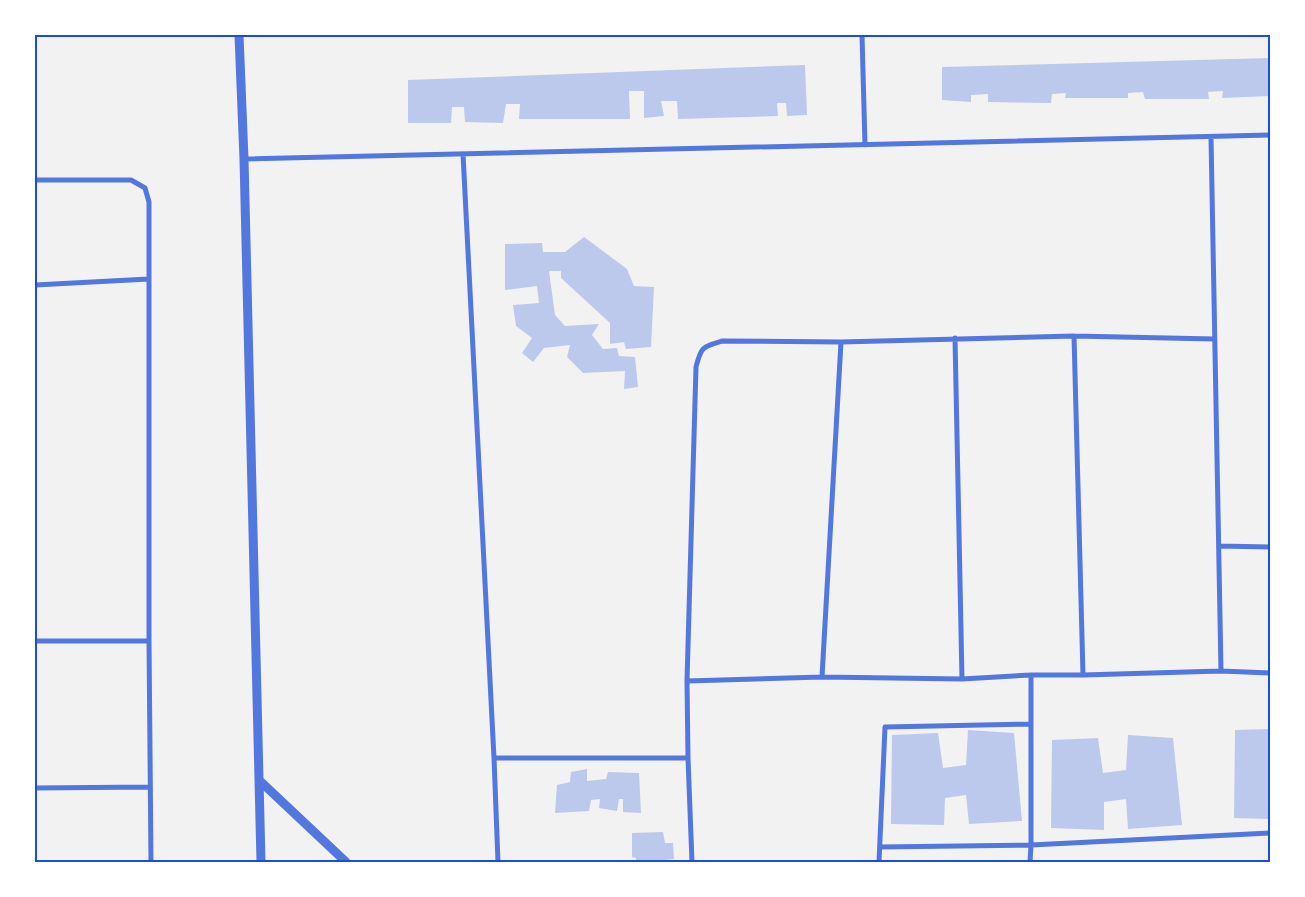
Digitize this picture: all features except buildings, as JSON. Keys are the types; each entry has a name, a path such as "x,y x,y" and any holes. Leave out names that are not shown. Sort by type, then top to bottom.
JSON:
{"street":[{"path":"239,35 244,160 261,862"},
{"path":"862,35 865,145"},
{"path":"244,160 1270,135"},
{"path":"1211,137 1221,671"},
{"path":"463,154 498,862"},
{"path":"35,180 131,180 145,188 149,202 151,862"},
{"path":"35,285 149,279"},
{"path":"692,862 687,681 696,367 700,350 707,345 722,340 841,342 1074,336 1214,340"},
{"path":"1074,336 1083,675"},
{"path":"955,338 962,679"},
{"path":"822,677 841,342"},
{"path":"1219,546 1270,547"},
{"path":"35,642 149,641"},
{"path":"687,681 822,677 962,679 1031,675 1221,671 1270,673"},
{"path":"1030,862 1031,675"},
{"path":"880,862 885,726 1031,724"},
{"path":"494,758 688,758"},
{"path":"260,782 346,862"},
{"path":"35,788 150,786"},
{"path":"880,847 1031,845 1270,833"}]}
